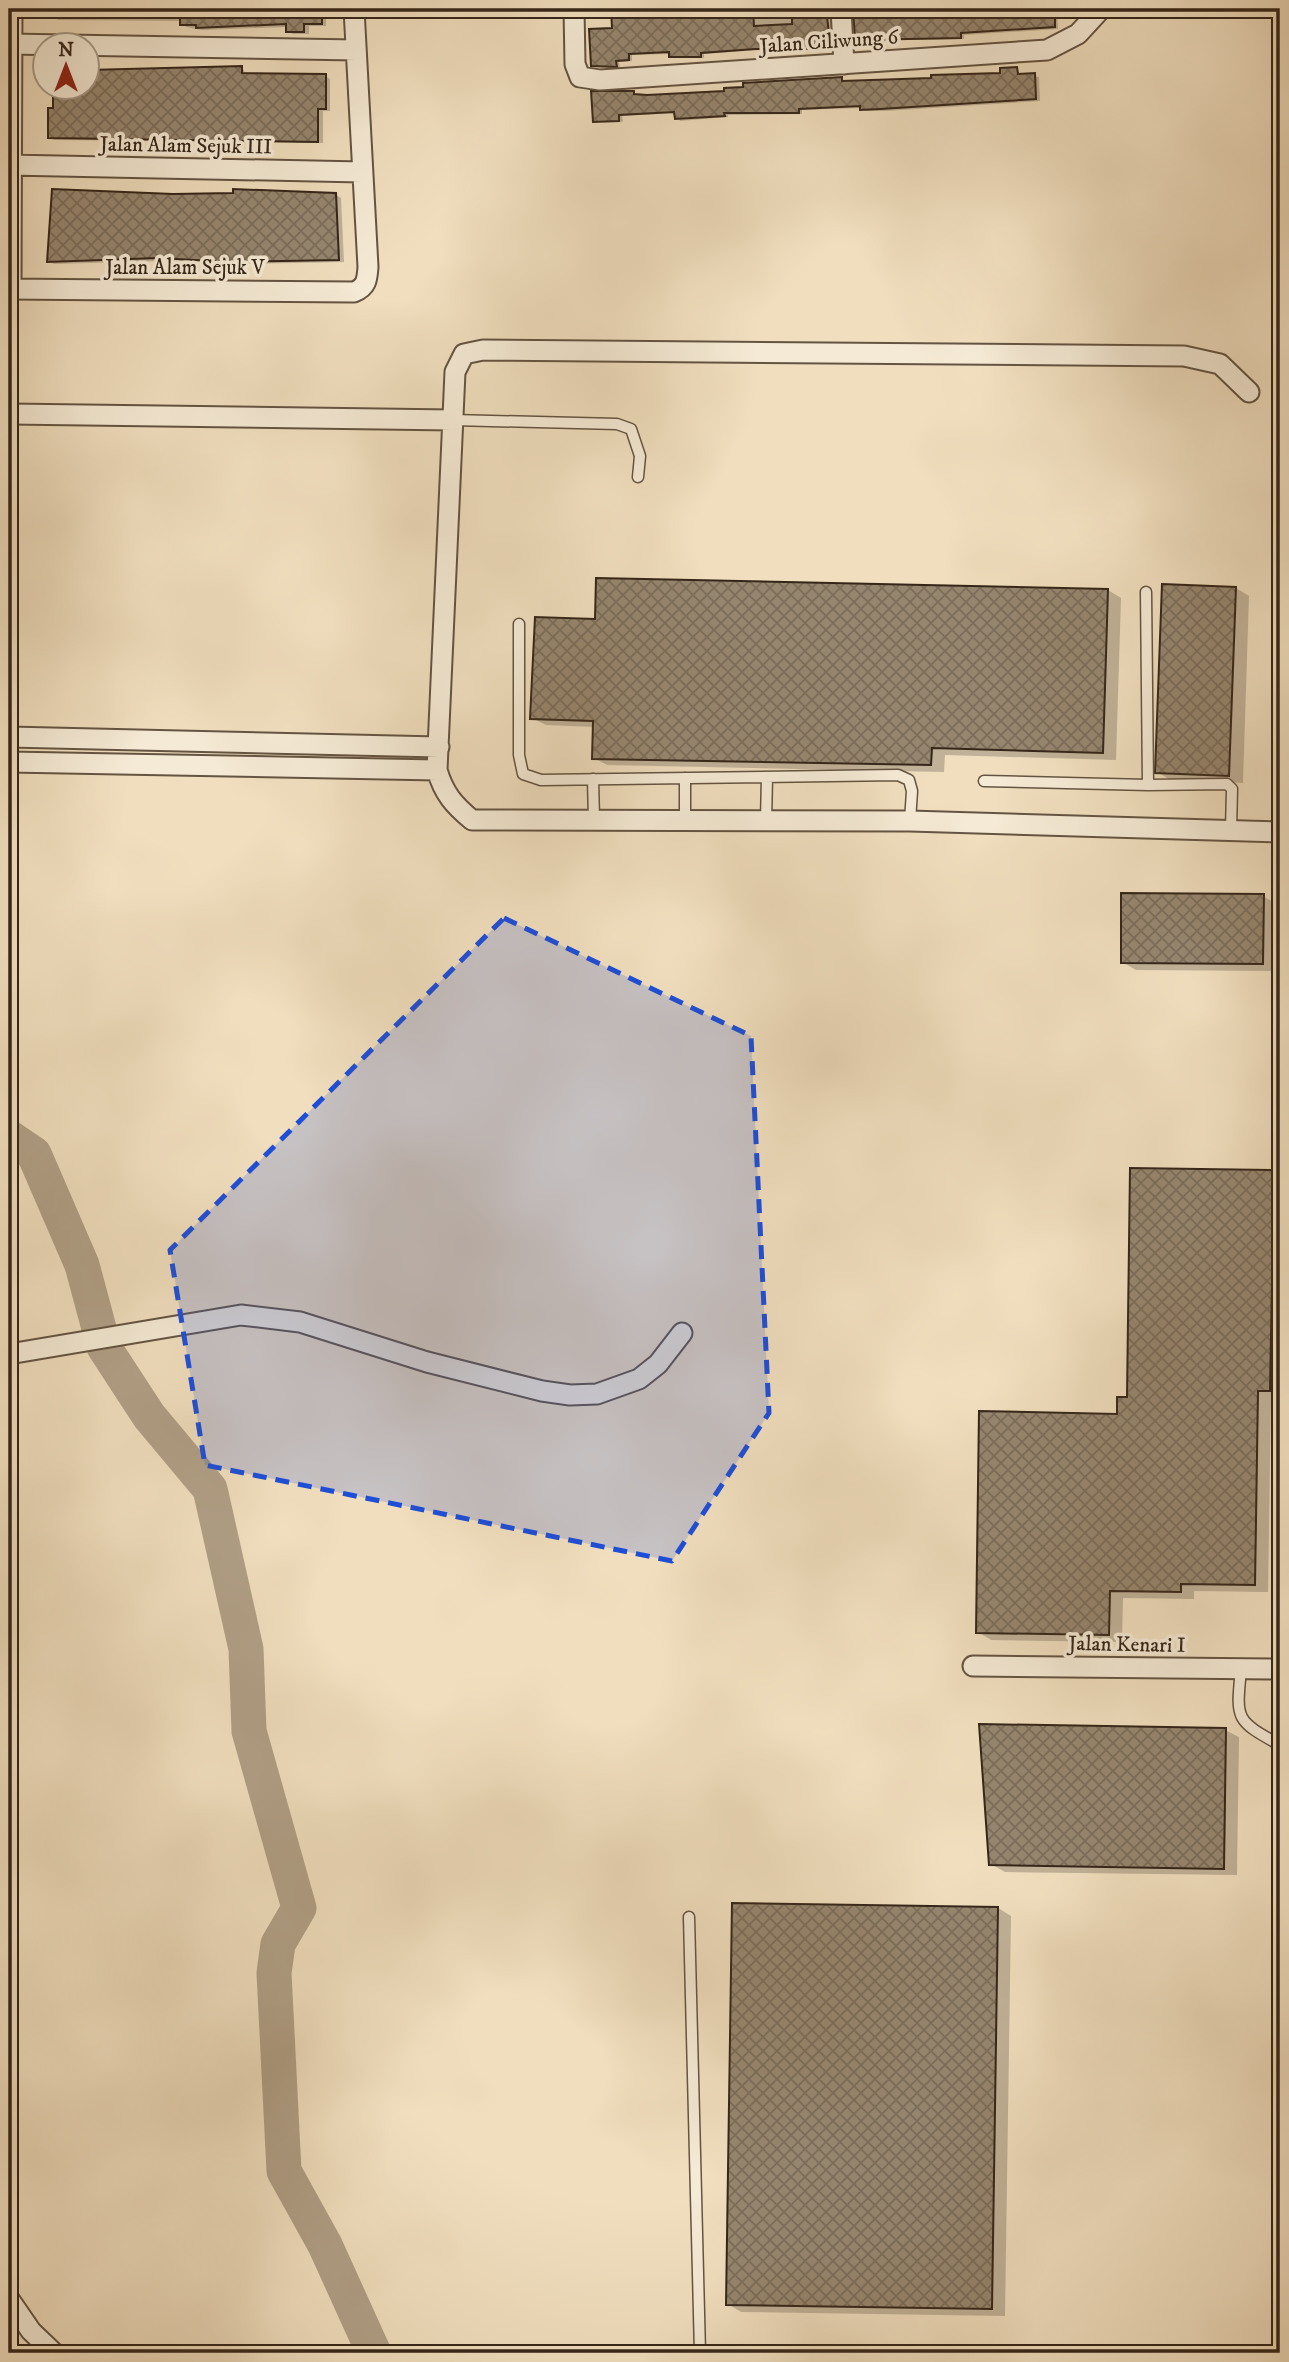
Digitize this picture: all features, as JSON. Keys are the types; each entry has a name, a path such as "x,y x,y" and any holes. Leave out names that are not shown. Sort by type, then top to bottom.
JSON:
{"street":[{"path":"10,289 12,9"},
{"path":"354,9 362,172"},
{"name":"Jalan Ciliwung 6","path":"574,9 575,64 580,77 600,80 1047,50 1078,34 1101,9"},
{"path":"841,9 845,64"},
{"path":"10,44 356,50"},
{"name":"Jalan Alam Sejuk III","path":"10,165 362,172"},
{"name":"Jalan Alam Sejuk V","path":"10,289 354,292 361,289 367,281 368,267 362,172"},
{"path":"1249,392 1220,364 1184,356 483,350 464,354 455,372 438,770 442,789 451,803 472,820 910,821 1280,832"},
{"path":"9,414 452,420"},
{"path":"9,737 439,747"},
{"path":"9,762 438,770"},
{"path":"9,1354 131,1336 241,1315 300,1322 489,1379 570,1395 597,1394 639,1379 658,1364 682,1333"},
{"name":"Jalan Kenari I","path":"973,1666 1280,1669"},
{"path":"9,2299 31,2331 54,2353"}],"lane":[{"path":"452,420 617,424 631,429 637,443 638,477"},
{"path":"1146,592 1148,785"},
{"path":"519,624 519,755 523,774 541,780 898,775 909,780 912,791 910,821"},
{"path":"766,821 767,777"},
{"path":"685,778 685,820"},
{"path":"593,779 594,820"},
{"path":"984,781 1227,784 1232,789 1231,830"},
{"path":"1241,1669 1239,1715 1247,1727 1280,1745"},
{"path":"689,1917 700,2353"}],"highlighted area":[{"path":"504,918 751,1036 769,1413 672,1561 205,1465 170,1250"}],"building":[{"path":"180,9 322,9 322,24 304,24 304,32 286,32 286,24 196,28 196,25 180,25"},
{"path":"611,9 753,9 754,26 792,24 792,9 826,9 830,41 810,45 810,49 755,49 701,53 701,57 669,57 669,52 629,54 629,60 616,61 617,67 591,66 589,29 612,28"},
{"path":"853,9 1055,9 1055,27 961,33 961,38 855,40"},
{"path":"242,66 242,73 326,74 326,109 318,109 318,142 48,138 48,108 53,108 53,102 102,102 102,70"},
{"path":"1017,67 1018,74 1035,73 1036,99 860,110 860,106 799,109 799,113 724,113 725,116 675,119 674,112 619,115 619,121 593,122 591,91 634,91 634,94 647,95 724,91 724,88 743,87 743,83 842,77 842,81 931,78 931,75 1000,73 1000,68"},
{"path":"52,189 173,194 233,193 233,189 336,193 339,260 230,262 158,258 47,262"},
{"path":"596,578 1108,589 1103,753 932,748 931,765 592,759 593,721 530,719 535,617 595,619"},
{"path":"1162,584 1236,587 1229,776 1155,773"},
{"path":"1121,893 1264,894 1263,964 1121,963"},
{"path":"1130,1168 1274,1170 1270,1391 1258,1391 1255,1585 1181,1584 1181,1592 1110,1591 1109,1635 976,1633 979,1411 1117,1414 1117,1397 1127,1397"},
{"path":"979,1724 1226,1728 1224,1869 989,1865"},
{"path":"732,1903 998,1907 992,2309 726,2305"}],"waterway":[{"path":"9,1137 34,1154 82,1265 104,1347 149,1416 210,1489 246,1649 249,1731 299,1908 278,1944 274,1973 284,2171 325,2245 374,2353"}]}
